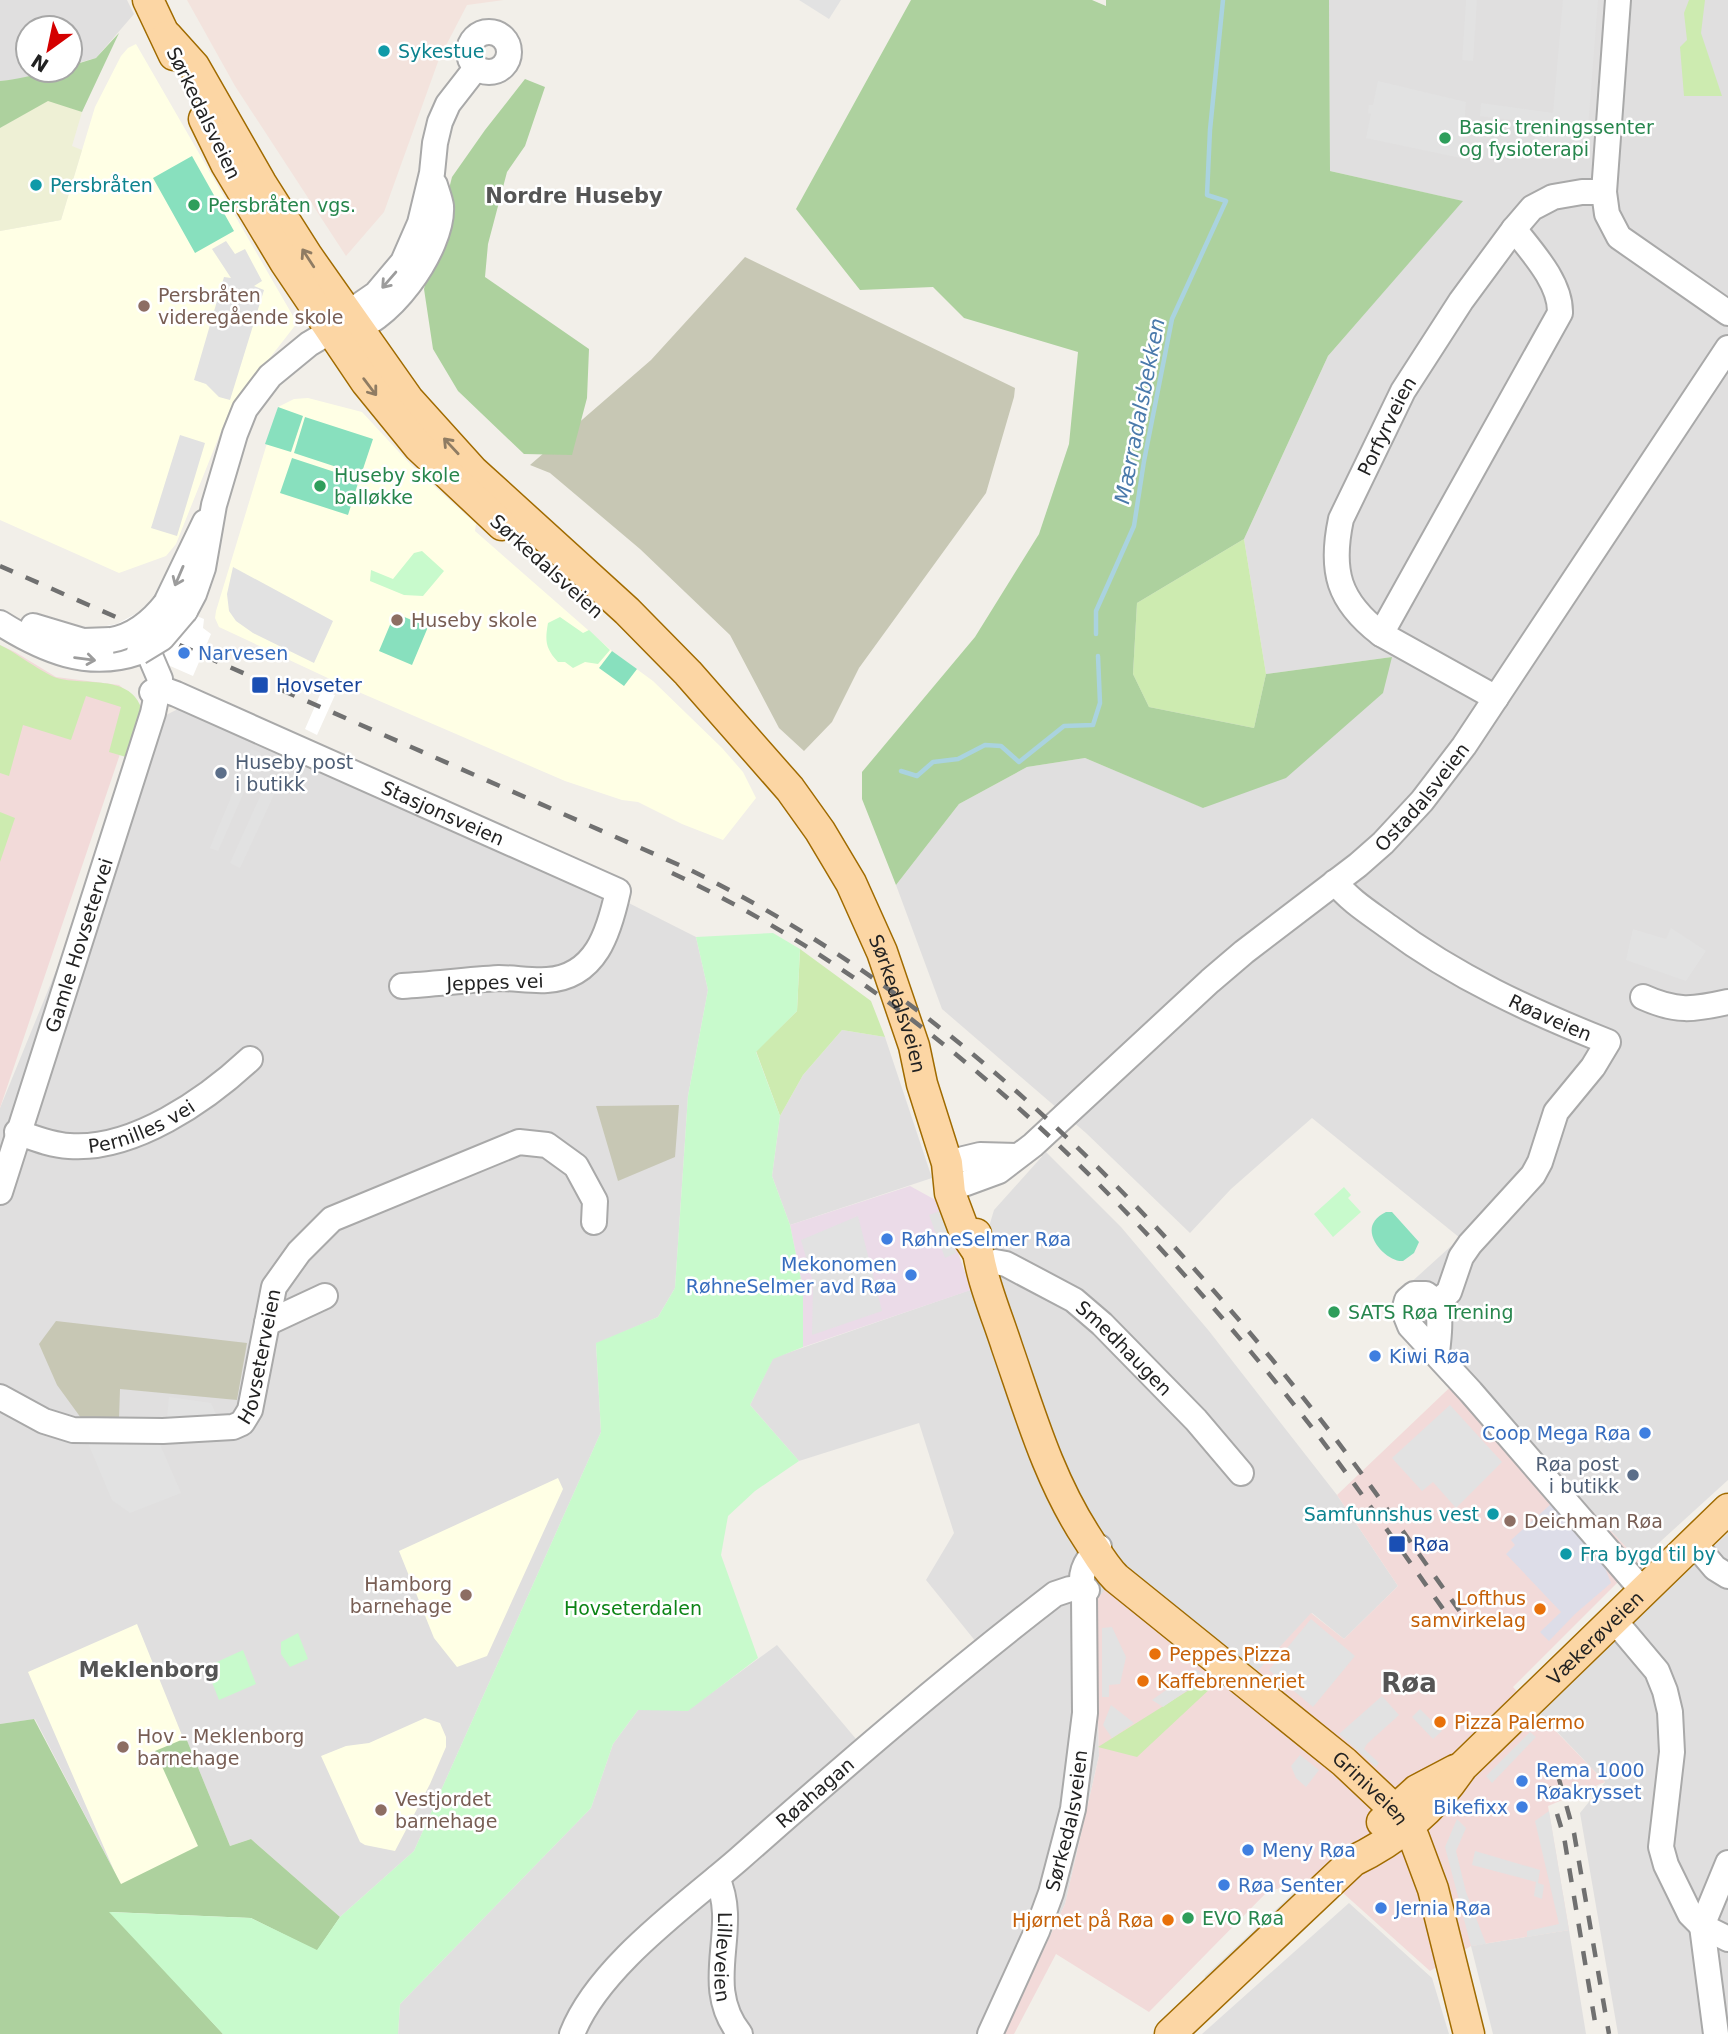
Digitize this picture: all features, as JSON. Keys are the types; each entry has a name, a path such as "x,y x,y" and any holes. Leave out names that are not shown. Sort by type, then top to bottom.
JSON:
{"main road":[{"name":"Sørkedalsveien","path":"148,0 226,164 285,262 345,325 390,412 419,447 452,480 756,750 790,789 820,831 851,883 872,927 899,1000 952,1179 976,1230 979,1259 1050,1468 1070,1511 1101,1553"},
{"name":"Vækerøveien","path":"1170,2034 1353,1861 1364,1840 1401,1818 1417,1790 1462,1767 1728,1509"},
{"name":"Griniveien","path":"1101,1553 1137,1596 1163,1614 1345,1762 1401,1818 1420,1851 1433,1889 1469,2034"}],"street":[{"path":"1618,0 1604,192 1607,214 1619,237 1728,313"},
{"path":"0,623 43,646 74,657 103,660 135,648 154,617 175,607 214,505 235,434 252,398 285,362 309,344 345,325 382,288 407,255 420,223 443,114 462,83 476,68"},
{"name":"Porfyrveien","path":"1496,698 1381,634 1356,612 1341,587 1336,556 1341,519 1403,391 1461,301 1514,229 1532,208 1553,197 1582,192 1604,192"},
{"path":"1381,634 1560,313 1558,296 1552,284 1514,229"},
{"name":"Ostadalsveien","path":"952,1179 980,1155 1017,1156 1040,1139 1227,966 1383,843 1422,802 1464,746 1728,348"},
{"path":"0,616 66,637 135,648 160,679 156,694"},
{"name":"Stasjonsveien","path":"156,694 176,694 618,891"},
{"name":"Gamle Hovsetervei","path":"0,1192 156,694"},
{"name":"Røaveien","path":"1335,882 1360,906 1442,965 1479,985 1608,1042 1593,1067 1556,1112 1537,1169 1470,1244 1461,1257 1449,1292 1436,1303"},
{"name":"Jeppes vei","path":"401,986 503,978 544,980 566,977 584,968 596,953 618,891"},
{"path":"1643,998 1670,1008 1683,1009 1697,1009 1728,1002"},
{"name":"Pernilles vei","path":"18,1132 66,1146 88,1146 115,1141 193,1105 229,1079 250,1059"},
{"name":"Hovseterveien","path":"0,1397 44,1421 73,1430 163,1431 233,1427 242,1423 250,1410 274,1287 299,1252 332,1219 519,1142 547,1145 576,1166 595,1201 594,1222"},
{"name":"Smedhaugen","path":"979,1259 1006,1264 1074,1300 1137,1357 1241,1473"},
{"path":"1437,1355 1439,1320 1436,1303 1426,1294 1414,1294 1408,1300 1404,1311 1410,1326 1643,1591"},
{"path":"267,1322 325,1296"},
{"path":"1693,1542 1715,1568 1728,1576"},
{"name":"Sørkedalsveien","path":"990,2034 1046,1906 1073,1809 1085,1713 1082,1574 1090,1556 1101,1553"},
{"name":"Røahagan","path":"572,2034 589,2003 606,1980 642,1943 717,1878 970,1660 1055,1594 1070,1589 1084,1592"},
{"path":"1614,1620 1657,1671 1670,1712 1672,1752 1661,1847 1666,1865 1690,1914 1702,1926 1728,1939"},
{"path":"1716,2034 1702,1926 1728,1863"},
{"name":"Lilleveien","path":"717,1878 724,1893 727,1910 720,1979 722,1998 740,2034"}],"shaded area":[{"path":"0,0 127,0 134,14 96,58 84,61 84,14 14,14 14,80 0,81"},
{"path":"187,0 504,0 467,5 439,59 384,212 346,256 235,86"},
{"path":"799,0 841,0 829,19"},
{"path":"1329,0 1728,0 1728,1480 1639,1561 1464,1374 1397,1295 1460,1238 1312,1118 1231,1189 1190,1233 1086,1133 942,1009 896,885 959,804 1027,767 1085,758 1204,808 1392,657 1266,674 1244,539 1328,356 1462,201 1330,171"},
{"path":"1466,0 1477,0 1473,61 1462,60"},
{"path":"1563,0 1598,0 1587,140 1532,158 1537,123 1480,116 1481,103 1553,113"},
{"name":"Persbråten videregående skole","path":"136,44 297,323 230,409 176,544 166,556 119,573 0,520 0,231 61,220 95,107 121,56"},
{"path":"1378,81 1466,102 1461,158 1366,138 1371,114 1368,113 1369,105 1373,105"},
{"name":"Persbråten","path":"48,100 82,112 72,146 82,150 61,220 0,231 0,128"},
{"name":"Persbråten videregående skole","path":"226,241 235,254 245,249 262,281 254,286 264,290 230,400 219,397 206,384 194,380 224,277 231,278 212,249"},
{"path":"745,257 1015,388 986,493 859,668 832,722 804,751 779,728 730,635 640,549 550,473 530,465 651,360"},
{"name":"Huseby skole","path":"308,398 362,412 411,465 476,524 475,531 612,651 653,681 722,748 743,772 756,798 723,840 682,824 638,802 622,800 565,781 347,687 219,627 215,618 216,611 278,407 294,399"},
{"path":"180,435 205,443 177,536 151,528"},
{"path":"233,567 333,621 314,663 253,633 236,621 229,611 227,594"},
{"path":"0,645 56,677 119,685 138,701 0,1108"},
{"path":"178,709 186,710 603,890 696,937 708,990 688,1096 675,1288 658,1317 596,1344 601,1432 414,1851 340,1917 251,1839 230,1846 186,1738 121,1884 35,1719 0,1724 0,1108 157,723"},
{"path":"251,749 261,753 218,851 210,848"},
{"path":"266,783 277,788 240,868 230,863"},
{"path":"1671,928 1706,951 1686,981 1626,960 1633,929 1666,939"},
{"path":"842,1030 885,1037 932,1178 790,1225 772,1176 780,1116 803,1075"},
{"path":"679,1105 675,1157 618,1181 596,1106"},
{"path":"1046,1152 1121,1227 1209,1331 1337,1495 1398,1586 1344,1639 1312,1613 1239,1692 1095,1602 1099,1756 1065,1904 1003,2034 398,2034 400,2004 591,1808 613,1744 638,1710 688,1710 777,1645 872,1758 989,1658 926,1580 954,1533 919,1423 799,1461 750,1405 773,1358 970,1290 994,1210"},
{"path":"910,1186 941,1203 971,1290 803,1347 803,1289 790,1225"},
{"path":"940,1211 956,1253 945,1258 929,1215"},
{"path":"858,1216 882,1311 812,1335 813,1282 801,1240"},
{"path":"56,1321 247,1343 237,1400 120,1389 119,1419 81,1418 57,1385 39,1344"},
{"path":"1464,1374 1639,1561 1513,1687 1605,1782 1548,1806 1569,1930 1471,1946 1430,1971 1323,1875 1267,1892 1149,2012 1056,1954 1014,2034 1004,2034 1065,1904 1099,1756 1095,1602 1110,1583 1239,1691 1311,1613 1344,1639 1398,1586 1337,1495"},
{"path":"169,1397 211,1403 219,1421 167,1419"},
{"path":"1450,1405 1502,1462 1456,1508 1433,1482 1422,1491 1392,1458"},
{"path":"159,1442 181,1493 130,1513 112,1500 88,1443"},
{"name":"Hamborg barnehage","path":"558,1478 563,1489 487,1656 457,1667 434,1638 399,1551"},
{"path":"1551,1504 1604,1565 1611,1583 1549,1641 1540,1632 1561,1612 1506,1554 1515,1545 1511,1540"},
{"path":"1728,1533 1728,2034 1618,2034 1580,1813 1605,1782 1539,1713"},
{"path":"1311,1619 1355,1656 1313,1707 1269,1670"},
{"name":"Hov - Meklenborg barnehage","path":"137,1624 230,1854 125,1896 28,1672"},
{"path":"1112,1627 1126,1657 1120,1684 1109,1685 1109,1697 1102,1697 1102,1628"},
{"path":"1196,1669 1207,1677 1163,1707 1152,1700"},
{"path":"1382,1696 1399,1715 1364,1749 1379,1763 1376,1767 1339,1734"},
{"path":"1111,1705 1134,1723 1112,1738 1103,1725"},
{"path":"1420,1709 1442,1731 1433,1739 1412,1717"},
{"name":"Vestjordet barnehage","path":"425,1718 440,1723 446,1737 446,1747 430,1784 395,1851 365,1845 360,1842 321,1756 346,1746 369,1743"},
{"path":"1530,1732 1536,1737 1492,1783 1486,1776"},
{"path":"1300,1755 1319,1770 1306,1787 1296,1778 1291,1766"},
{"path":"1549,1811 1569,1930 1527,1937 1527,1931 1559,1924 1535,1821"},
{"path":"1457,1819 1466,1828 1456,1851 1466,1892 1486,1944 1471,1946 1445,1847"},
{"path":"1475,1851 1540,1870 1538,1883 1544,1885 1542,1899 1534,1896 1536,1882 1472,1865"},
{"path":"1304,1883 1309,1883 1204,1984 1205,1976"},
{"path":"1349,1903 1432,1978 1449,2034 1202,2034"},
{"path":"1569,1930 1586,2034 1493,2034 1471,1946"}],"green space":[{"path":"911,0 1092,0 1106,6 1106,0 1329,0 1330,171 1463,201 1328,356 1244,539 1137,603 1133,674 1149,707 1254,728 1266,674 1392,657 1383,693 1286,778 1203,808 1085,758 1027,767 959,804 896,885 862,799 862,772 975,637 1039,534 1069,444 1078,352 964,318 933,287 860,290 796,209"},
{"path":"1689,0 1705,0 1701,33 1722,96 1684,96 1680,47 1687,40 1684,13"},
{"path":"119,33 82,112 48,101 0,128 0,81 14,79 14,84 84,84 84,62 96,58"},
{"path":"525,79 545,87 525,146 507,172 488,244 485,277 589,349 587,398 572,455 524,454 458,391 433,349 424,289 452,177"},
{"name":"Persbråten vgs.","path":"192,156 234,231 195,253 153,178"},
{"path":"278,407 303,416 291,452 265,444"},
{"path":"305,417 373,439 361,475 294,453"},
{"name":"Huseby skole balløkke","path":"292,458 359,480 348,515 280,493"},
{"path":"1244,539 1266,674 1254,728 1149,707 1133,674 1137,603"},
{"path":"422,551 444,571 423,596 404,595 370,581 371,570 393,579 414,553"},
{"path":"395,613 428,627 412,665 379,651"},
{"path":"560,617 583,633 589,630 610,650 598,664 585,662 573,668 565,662 558,662 546,639 548,623"},
{"path":"0,645 57,678 116,685 135,697 141,707 126,757 109,752 121,707 86,696 71,740 23,725 9,776 0,773"},
{"path":"612,651 637,669 624,686 599,668"},
{"path":"0,812 15,818 0,862"},
{"name":"Hovseterdalen","path":"773,933 800,949 797,1011 756,1052 780,1116 772,1176 790,1225 803,1289 803,1347 773,1359 750,1405 799,1461 755,1491 728,1516 721,1555 758,1658 688,1711 638,1710 613,1744 591,1808 400,2004 398,2034 223,2034 109,1912 251,1918 317,1950 340,1917 414,1851 601,1432 596,1343 658,1317 675,1288 688,1096 708,990 696,937"},
{"path":"800,949 871,1001 885,1037 842,1030 803,1075 780,1116 756,1051 797,1011"},
{"path":"1344,1187 1351,1195 1348,1198 1361,1212 1333,1237 1314,1214"},
{"path":"1386,1212 1392,1212 1419,1242 1414,1253 1403,1261 1396,1260 1382,1251 1372,1235 1376,1219"},
{"path":"298,1633 308,1659 290,1667 281,1654 281,1642"},
{"path":"243,1650 256,1684 219,1700 206,1667"},
{"path":"1205,1680 1212,1687 1137,1757 1098,1747"},
{"path":"34,1719 121,1884 198,1846 155,1751 186,1738 230,1846 251,1839 340,1917 317,1951 251,1918 111,1912 223,2034 0,2034 0,1724"}],"pier":[{"path":"153,598 204,619 203,628 211,634 193,676 79,626 96,628 117,624 139,612"},
{"path":"322,690 335,695 317,735 305,729"}],"waterway":[{"name":"Mærradalsbekken","path":"1096,634 1096,611 1134,526 1172,319 1226,201 1207,195 1210,130 1223,0"},
{"name":"Mærradalsbekken","path":"901,771 917,776 933,762 958,759 985,745 1001,746 1019,762 1064,726 1093,725 1100,703 1098,656"}],"railway":[{"path":"0,566 686,868 778,917 866,973 950,1036 1030,1103 1178,1250 1247,1329 1332,1435 1461,1613"},
{"path":"672,873 765,922 854,978 938,1040 1018,1108 1095,1180 1168,1256 1303,1416 1451,1620"},
{"path":"1559,1779 1574,1833 1609,2034"},
{"path":"1549,1787 1564,1837 1597,2034"}],"place":[{"name":"Sykestue","path":"384,51"},
{"name":"Basic treningssenter og fysioterapi","path":"1445,138"},
{"name":"Persbråten","path":"36,185"},
{"name":"Persbråten vgs.","path":"194,205"},
{"name":"Persbråten videregående skole","path":"144,306"},
{"name":"Huseby skole balløkke","path":"320,486"},
{"name":"Huseby skole","path":"397,620"},
{"name":"Narvesen","path":"184,653"},
{"name":"Hovseter","path":"260,685"},
{"name":"Huseby post i butikk","path":"221,773"},
{"name":"RøhneSelmer Røa","path":"887,1239"},
{"name":"Mekonomen RøhneSelmer avd Røa","path":"911,1275"},
{"name":"SATS Røa Trening","path":"1334,1312"},
{"name":"Kiwi Røa","path":"1375,1356"},
{"name":"Coop Mega Røa","path":"1645,1433"},
{"name":"Røa post i butikk","path":"1633,1475"},
{"name":"Samfunnshus vest","path":"1493,1514"},
{"name":"Deichman Røa","path":"1510,1521"},
{"name":"Røa","path":"1397,1544"},
{"name":"Fra bygd til by","path":"1566,1554"},
{"name":"Hamborg barnehage","path":"466,1595"},
{"name":"Lofthus samvirkelag","path":"1540,1609"},
{"name":"Peppes Pizza","path":"1155,1654"},
{"name":"Kaffebrenneriet","path":"1143,1681"},
{"name":"Pizza Palermo","path":"1440,1722"},
{"name":"Hov - Meklenborg barnehage","path":"123,1747"},
{"name":"Rema 1000 Røakrysset","path":"1522,1781"},
{"name":"Bikefixx","path":"1522,1807"},
{"name":"Vestjordet barnehage","path":"381,1810"},
{"name":"Meny Røa","path":"1248,1850"},
{"name":"Røa Senter","path":"1224,1885"},
{"name":"Jernia Røa","path":"1381,1908"},
{"name":"EVO Røa","path":"1188,1918"},
{"name":"Hjørnet på Røa","path":"1168,1920"}],"district":[{"name":"Nordre Huseby","path":"574,196"},
{"name":"Meklenborg","path":"149,1670"},
{"name":"Røa","path":"1409,1683"}]}
